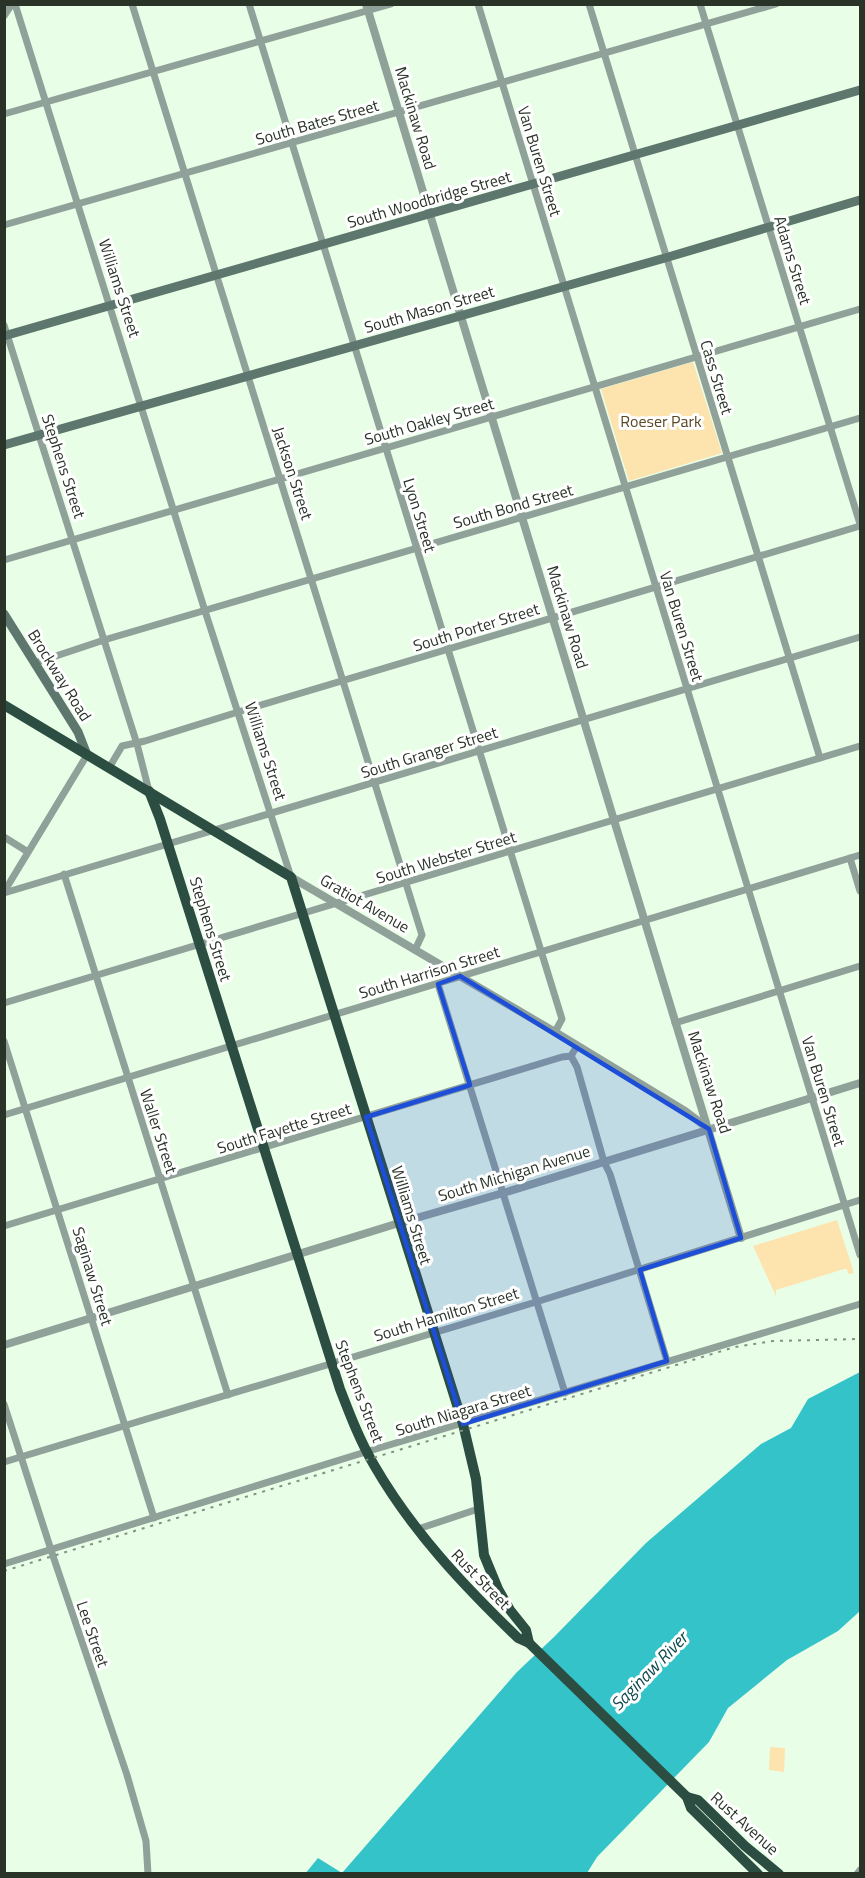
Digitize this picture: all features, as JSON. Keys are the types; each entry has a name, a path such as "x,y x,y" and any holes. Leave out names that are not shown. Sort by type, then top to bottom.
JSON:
{"highway":[{"name":"Gratiot Avenue","path":"4,705 291,877"},
{"name":"Stephens Street","path":"149,791 168,844 346,1405 384,1482 418,1529"},
{"name":"Williams Street","path":"291,877 463,1424 476,1479 484,1555 492,1578 510,1610 526,1630 529,1643"},
{"name":"Rust Street","path":"418,1529 470,1591 518,1638 529,1643"},
{"path":"529,1643 687,1797"},
{"name":"Rust Avenue","path":"687,1797 691,1808 758,1874"},
{"name":"Rust Avenue","path":"687,1797 698,1800 740,1841 779,1874"}],"main road":[{"name":"South Woodbridge Street","path":"5,332 429,215 861,90"},
{"name":"South Mason Street","path":"4,445 665,258 861,200"},
{"name":"Brockway Road","path":"4,614 78,732 87,754"}],"street":[{"path":"4,16 13,4"},
{"name":"Williams Street","path":"13,4 291,877"},
{"name":"Jackson Street","path":"132,4 422,935 416,950"},
{"name":"Lyon Street","path":"249,4 562,1019 555,1032"},
{"path":"4,114 261,42 367,8 391,4"},
{"name":"Van Buren Street","path":"478,4 861,1255"},
{"name":"Cass Street","path":"589,4 820,758"},
{"name":"Adams Street","path":"700,4 861,525"},
{"name":"South Bates Street","path":"4,225 78,206 776,4"},
{"name":"Mackinaw Road","path":"367,8 741,1238"},
{"name":"South Oakley Street","path":"4,560 861,309"},
{"name":"Stephens Street","path":"5,332 137,744 149,791"},
{"name":"South Bond Street","path":"35,663 104,640 861,418"},
{"name":"South Porter Street","path":"109,768 122,746 137,744 861,525"},
{"name":"South Granger Street","path":"4,893 861,637"},
{"name":"South Webster Street","path":"4,1003 861,746"},
{"path":"4,893 87,754"},
{"path":"4,837 27,852"},
{"name":"South Harrison Street","path":"4,1115 861,855"},
{"path":"850,858 861,891"},
{"name":"Waller Street","path":"64,874 228,1395"},
{"name":"Gratiot Avenue","path":"291,877 555,1032 685,1111 709,1129"},
{"path":"675,1023 861,966"},
{"path":"438,984 565,1393"},
{"name":"Saginaw Street","path":"4,1041 154,1518"},
{"path":"577,1046 571,1056 577,1067 604,1162 610,1174 667,1361"},
{"name":"South Fayette Street","path":"4,1226 571,1056"},
{"name":"South Michigan Avenue","path":"4,1345 861,1083"},
{"name":"South Hamilton Street","path":"4,1462 536,1302 861,1200"},
{"name":"South Niagara Street","path":"4,1564 861,1304"},
{"name":"Lee Street","path":"4,1404 128,1775 146,1841 148,1874"},
{"path":"418,1529 478,1509"},
{"path":"857,1874 861,1870"}],"highlighted area":[{"path":"460,976 709,1129 741,1238 640,1270 667,1361 463,1424 366,1117 470,1085 438,984"}],"green space":[{"name":"Roeser Park","path":"693,362 722,453 629,481 601,389"},
{"path":"837,1220 854,1273 848,1274 847,1269 844,1269 776,1290 776,1296 753,1246"},
{"path":"770,1747 785,1748 784,1772 769,1770"}],"water":[{"name":"Saginaw River","path":"860,1372 860,1611 838,1631 787,1660 728,1708 709,1742 597,1857 587,1873 305,1874 318,1858 342,1873 517,1672 646,1543 761,1444 791,1428 808,1399"}],"railway":[{"path":"4,1571 735,1347 773,1341 860,1339"}]}
